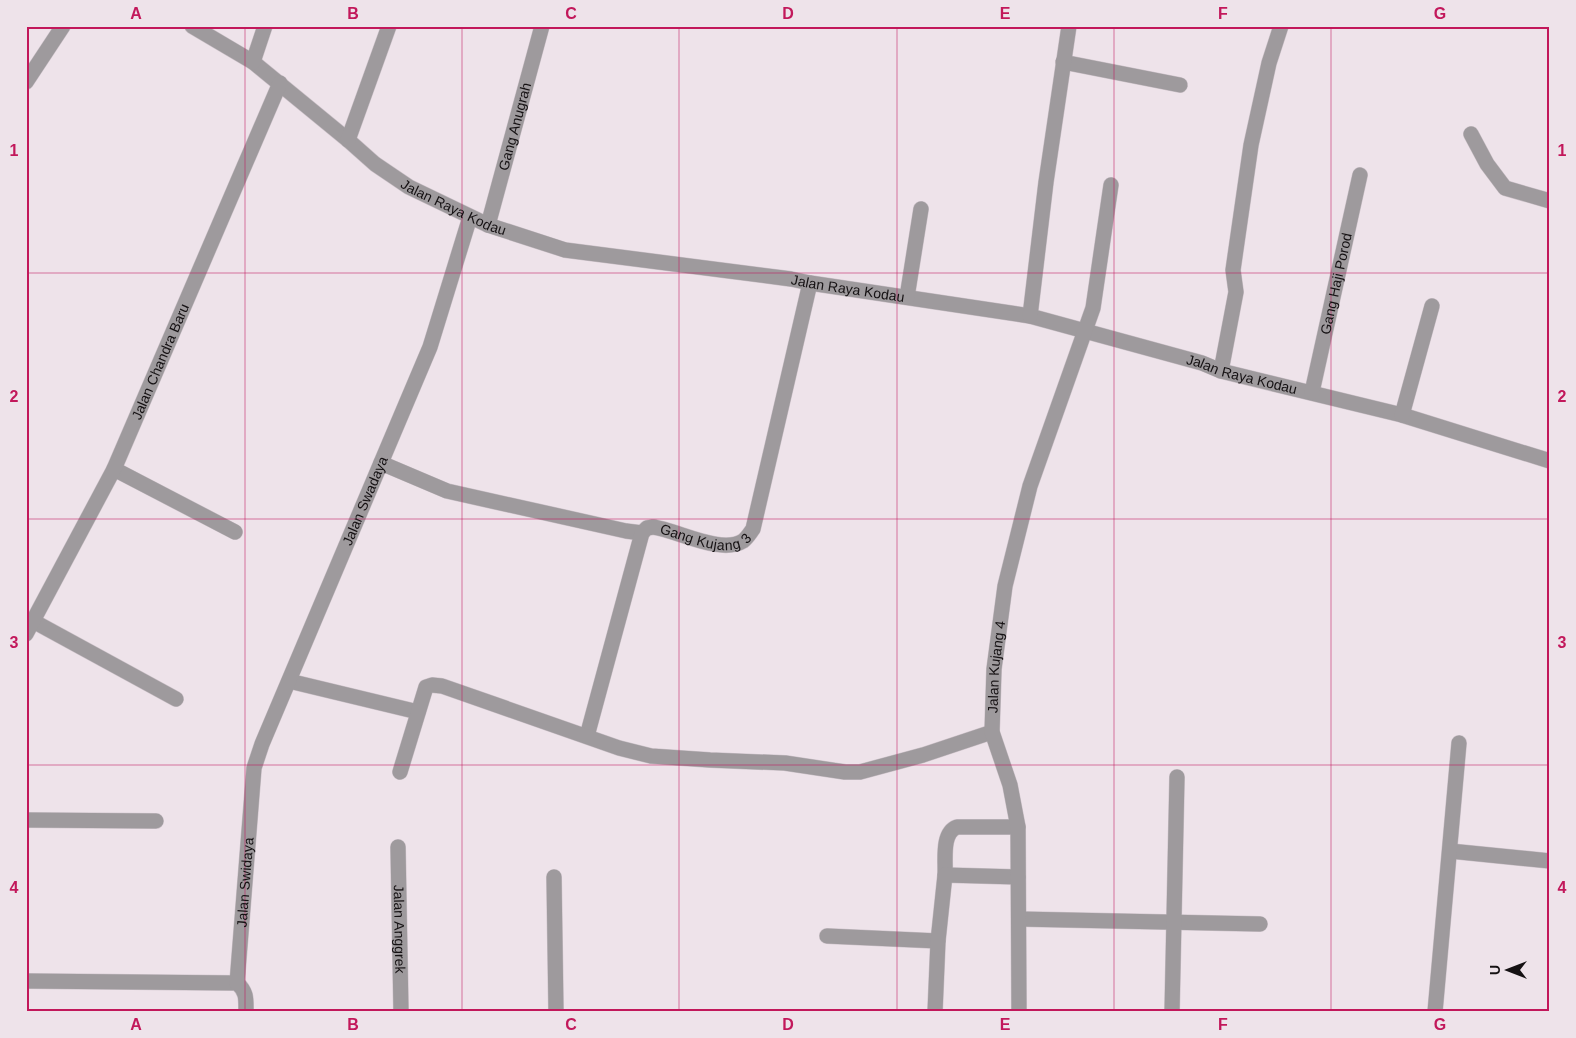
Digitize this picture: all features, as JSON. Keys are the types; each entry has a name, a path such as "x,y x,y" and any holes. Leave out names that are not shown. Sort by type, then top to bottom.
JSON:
{"street":[{"path":"26,82 63,26"},
{"name":"Jalan Raya Kodau","path":"192,26 253,62 375,164 409,187 488,225 565,250 791,279 1030,316 1202,363 1221,371 1402,415 1550,461"},
{"path":"253,62 265,26"},
{"path":"348,140 389,26"},
{"name":"Gang Anugrah","path":"488,225 542,26"},
{"path":"1030,316 1046,182 1069,26"},
{"path":"1221,371 1236,292 1233,270 1250,145 1269,63 1280,34 1281,26"},
{"path":"1064,62 1180,85"},
{"name":"Jalan Chandra Baru","path":"30,628 114,469 280,83"},
{"path":"1471,134 1487,164 1505,188 1550,201"},
{"name":"Gang Haji Porod","path":"1312,392 1360,175"},
{"name":"Jalan Kujang 4","path":"1019,1012 1018,828 1010,785 992,732 994,668 1005,586 1030,486 1093,308 1111,185"},
{"path":"907,297 921,209"},
{"name":"Jalan Swadaya","path":"253,781 254,768 260,752 430,347 470,217"},
{"name":"Gang Kujang 3","path":"587,736 642,533 647,528 660,528 699,541 734,544 749,536 753,529 810,283"},
{"path":"1402,415 1432,306"},
{"path":"381,463 447,491 642,533"},
{"path":"114,469 235,532"},
{"path":"30,628 176,699"},
{"path":"289,681 418,712"},
{"path":"400,772 426,687 432,685 442,686 619,748 651,756 786,763 845,772 860,772 923,755 992,732"},
{"path":"1435,1012 1459,743"},
{"path":"1172,1012 1177,777"},
{"name":"Jalan Swidaya","path":"246,1012 246,995 240,986 253,781"},
{"path":"26,820 156,821"},
{"path":"935,1012 938,942 947,836 952,828 957,826 1018,828"},
{"name":"Jalan Anggrek","path":"398,847 401,1012"},
{"path":"1450,851 1550,861"},
{"path":"945,875 1018,877"},
{"path":"554,877 556,1012"},
{"path":"1019,919 1260,924"},
{"path":"827,936 938,942"},
{"path":"26,981 240,986"}]}
